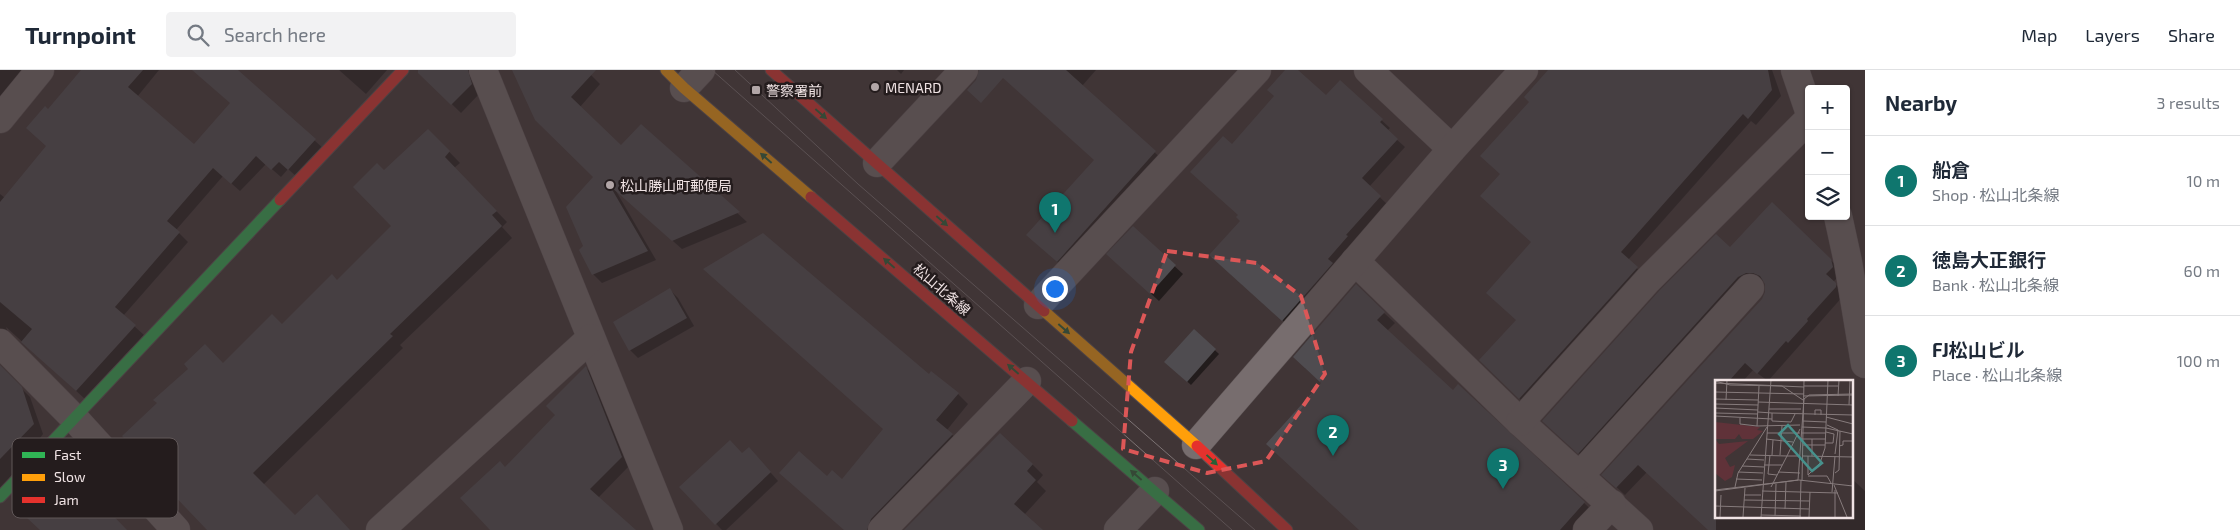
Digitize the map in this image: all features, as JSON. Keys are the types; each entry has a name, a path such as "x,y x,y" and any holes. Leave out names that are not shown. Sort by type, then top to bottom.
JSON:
{"main road":[{"path":"57,438 403,70"},
{"path":"771,70 1196,445 1287,530"},
{"name":"松山北条線","path":"683,76 1027,381 1199,530"},
{"path":"0,498 12,485"}],"street":[{"path":"0,119 40,70"},
{"path":"483,70 669,530"},
{"path":"877,164 964,70"},
{"path":"1038,305 1257,70"},
{"path":"1368,70 1452,149"},
{"path":"1196,445 1452,149 1524,70"},
{"path":"1795,70 1805,99"},
{"path":"1520,422 1648,280 1805,123"},
{"path":"1840,220 1856,253 1865,364"},
{"path":"1355,261 1520,422 1640,530"},
{"path":"1580,475 1750,288"},
{"path":"380,530 591,338"},
{"path":"0,343 92,438"},
{"path":"882,530 1027,381"},
{"path":"1118,530 1155,491"},
{"path":"1587,530 1612,504"},
{"path":"165,518 176,530"}],"highlighted area":[{"path":"1167,251 1257,263 1301,296 1325,374 1266,461 1207,473 1123,449 1131,352"}],"building":[{"path":"81,70 143,70 128,87 194,144 230,103 192,70 238,70 316,139 288,170 279,162 271,170 256,156 231,184 213,168 167,221 180,232 115,307 136,325 76,391 21,342 32,329 0,302 0,202 46,146 26,128 45,106 48,109"},
{"path":"418,70 468,70 472,84 451,105 418,73"},
{"path":"512,70 596,70 571,97 621,145 641,124 740,212 672,241 610,186 648,251 592,275 579,250 583,246 566,207 593,177 535,120"},
{"path":"979,70 1066,70 1156,151 1057,262 1026,235 1094,160 1003,78 981,103 967,90 976,80"},
{"path":"1285,70 1298,70 1326,95 1340,80 1383,119 1380,122 1398,139 1362,178 1381,196 1346,235 1348,236 1328,259 1333,263 1282,321 1209,255 1240,221 1236,217 1238,215 1190,172 1223,136 1232,144 1274,96 1267,90"},
{"path":"1548,70 1768,70 1772,90 1748,119 1743,114 1621,252 1638,267 1519,399 1479,360 1516,320 1486,293 1531,242 1480,196 1500,174 1480,156 1529,102 1524,97"},
{"path":"428,129 450,151 445,157 497,211 492,215 502,226 390,334 393,336 253,473 295,515 317,494 350,530 207,530 178,500 178,438 124,438 122,436 157,403 153,400 188,369 184,364 205,344 223,363 272,314 282,324 332,274 337,280 391,226 353,187 377,163 384,170"},
{"path":"1772,202 1831,259 1833,267 1826,274 1836,283 1836,287 1807,319 1808,321 1788,343 1786,341 1757,374 1745,363 1730,380 1715,380 1716,530 1708,530 1638,465 1616,488 1601,475 1762,299 1765,292 1765,284 1760,276 1746,273 1738,277 1578,454 1542,421 1659,291 1716,234 1730,247"},
{"path":"1133,226 1176,265 1150,294 1106,254"},
{"path":"763,233 929,374 931,371 959,393 936,420 953,434 871,519 867,530 844,530 779,473 799,451 827,476 832,470 842,479 883,429 703,269"},
{"path":"1356,284 1385,312 1377,320 1453,390 1458,384 1585,502 1560,530 1359,530 1266,444 1321,383 1293,357"},
{"path":"670,288 687,318 629,351 613,322"},
{"path":"1194,329 1216,349 1187,382 1164,362"},
{"path":"0,365 22,387 34,424 20,438 12,438 12,447 0,459"},
{"path":"586,366 622,457 590,489 636,530 490,530 460,498 500,461 505,467 555,415 546,406"},
{"path":"1000,433 1033,464 1027,471 1036,480 1014,504 1043,530 904,530"},
{"path":"730,440 742,453 749,447 771,472 715,525 679,487"},
{"path":"27,518 115,518 127,530 40,530"}],"tram line":[{"path":"712,70 1232,530"},
{"path":"735,70 858,184 1255,530"}],"traffic: fast":[{"path":"56,438 280,200"},
{"path":"1072,421 1199,530"},
{"path":"0,497 12,484"}],"traffic: slow":[{"path":"666,70 684,88 811,197"},
{"path":"1044,311 1197,446"}],"traffic: jam":[{"path":"280,200 403,70"},
{"path":"771,70 1044,311"},
{"path":"811,197 1072,421"},
{"path":"1197,446 1287,530"}],"place":[{"name":"MENARD","path":"875,87"},
{"name":"警察署前","path":"756,90"},
{"name":"松山勝山町郵便局","path":"610,185"},
{"name":"船倉","path":"1055,233"},
{"name":"徳島大正銀行","path":"1333,456"},
{"name":"FJ松山ビル","path":"1503,489"}]}
